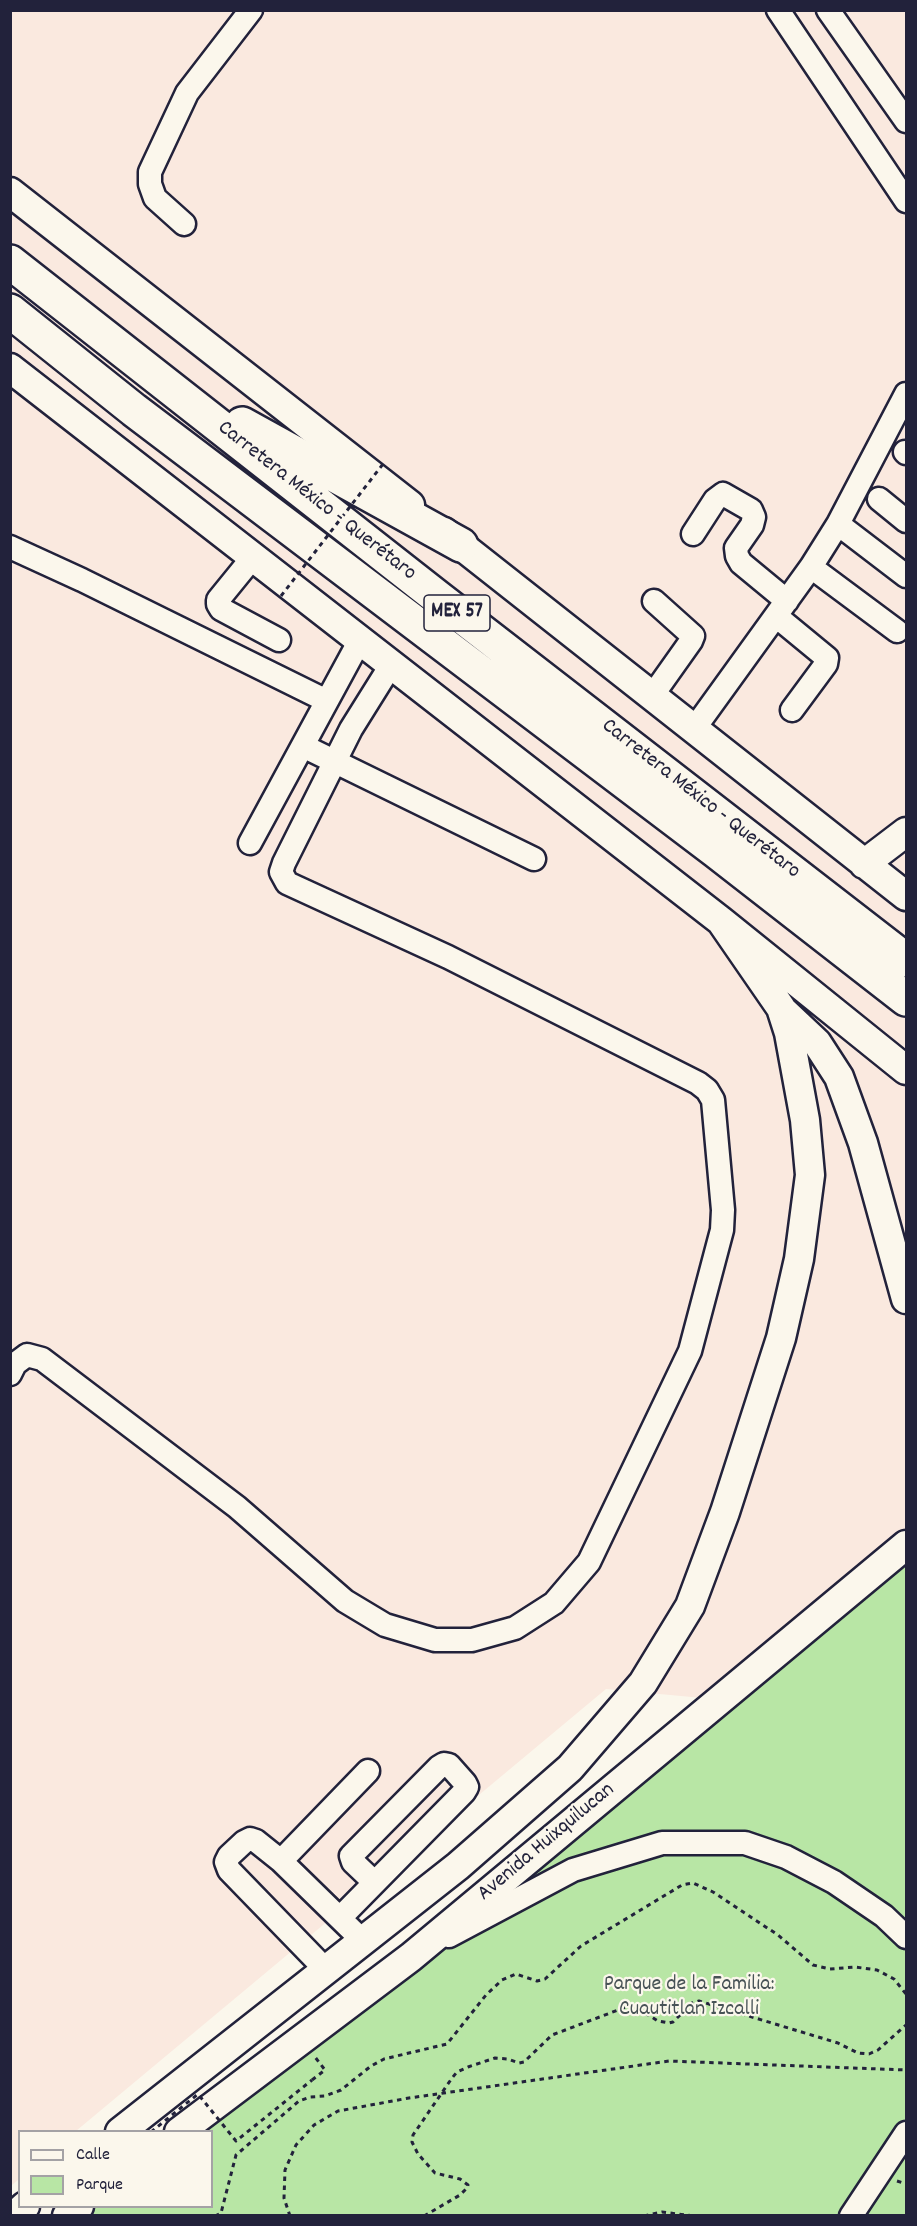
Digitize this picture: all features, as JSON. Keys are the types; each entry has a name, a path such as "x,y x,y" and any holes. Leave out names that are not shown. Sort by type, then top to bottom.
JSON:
{"highway":[{"name":"Carretera México - Querétaro","path":"10,262 906,960"},
{"name":"Carretera México - Querétaro","path":"10,311 134,410 716,851 906,999"},
{"path":"155,376 461,545"}],"main road":[{"path":"10,192 906,896"},
{"path":"10,368 721,921 906,1070"},
{"path":"870,868 906,832"},
{"path":"870,868 906,882"},
{"path":"721,921 781,1008 817,1043 839,1077 864,1143 906,1299"},
{"path":"123,2130 458,1866 570,1768 643,1683 690,1606 725,1512 781,1338 799,1259 810,1175 805,1120 789,1033 781,1008"},
{"name":"Avenida Huixquilucan","path":"182,2130 411,1957 906,1545"},
{"path":"391,1919 558,1834"}],"street":[{"path":"183,224 155,198 150,184 150,172 187,93 251,10"},
{"path":"778,10 906,201"},
{"path":"828,10 905,115"},
{"path":"694,729 811,567 838,524 906,394"},
{"path":"693,534 714,500 723,494 751,510 754,517 752,525 736,548 736,556 827,658 826,664 792,710"},
{"path":"879,499 906,520"},
{"path":"838,524 906,576"},
{"path":"10,547 327,701"},
{"path":"253,557 218,600 218,604 221,609 279,640"},
{"path":"811,567 897,631"},
{"path":"652,696 693,636 654,601"},
{"path":"250,843 360,640"},
{"path":"12,1368 27,1355 42,1359 237,1507 345,1601 385,1625 435,1640 472,1640 515,1628 554,1603 589,1562 690,1351 722,1230 723,1210 712,1100 707,1090 698,1083 448,957 286,882 281,872 284,863 333,761 392,665"},
{"path":"303,746 534,859"},
{"path":"340,1918 467,1787 449,1765 444,1764 439,1767 351,1856 353,1862 374,1882"},
{"path":"281,1861 368,1771"},
{"path":"326,1970 229,1870 226,1862 229,1856 244,1842 250,1839 256,1841 281,1861 363,1941"},
{"path":"411,1957 573,1870 662,1843 744,1843 786,1857 834,1882 884,1916 906,1937"},
{"path":"850,2216 906,2133"}],"path":[{"path":"281,596 383,464"},
{"path":"215,2216 221,2212 236,2155 299,2101 341,2090 370,2066 384,2059 447,2044 486,1995 502,1980 516,1974 537,1981 545,1979 581,1946 682,1885 693,1883 702,1886 778,1935 813,1965 830,1969 855,1967 877,1970 894,1979 906,1994"},
{"path":"424,2216 465,2192 468,2185 460,2179 435,2173 414,2149 413,2135 457,2072 468,2067 495,2058 524,2062 552,2035 633,2006 658,2021 669,2023 673,2022 692,2003 699,2001 837,2043 858,2053 869,2054 878,2050 906,2025"},
{"path":"290,2216 284,2198 285,2170 296,2145 314,2125 338,2111 669,2061 906,2070"},
{"path":"153,2130 198,2094 236,2141 325,2070"},
{"path":"644,2216 662,2212 694,2216"}],"shaded area":[{"path":"11,11 906,11 906,1717 606,1689 77,2130 18,2130 18,2180 11,2186"}],"green space":[{"name":"Parque de la Familia: Cuautitlan Izcalli","path":"906,1550 906,2215 64,2216 75,2208 213,2208 213,2130 172,2130"}]}
